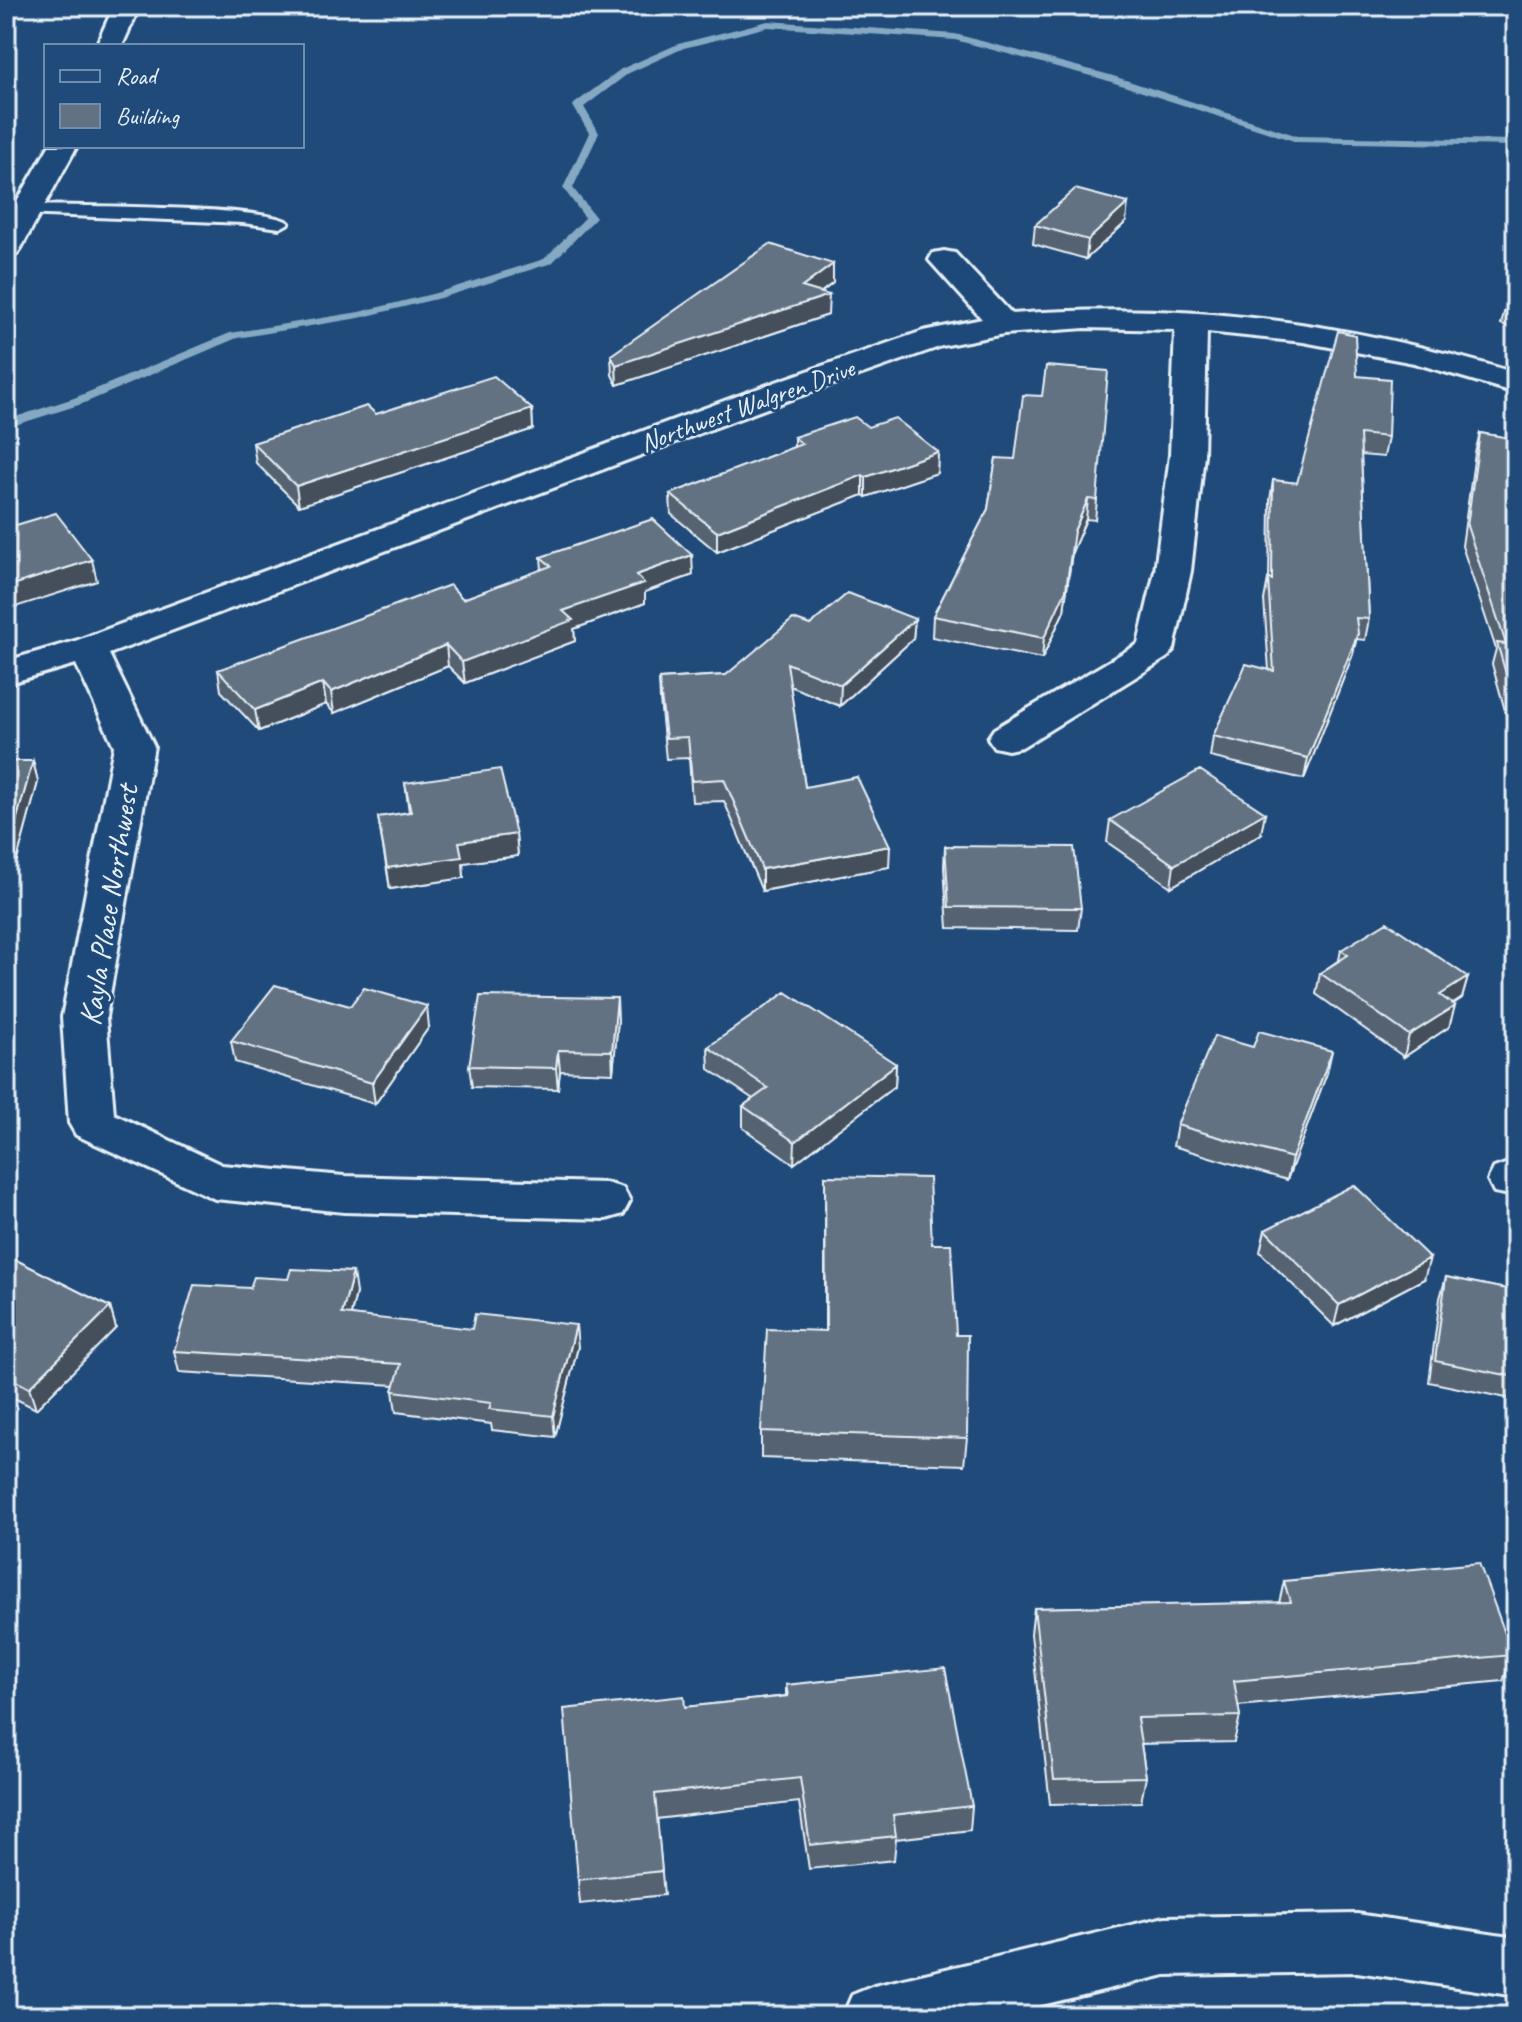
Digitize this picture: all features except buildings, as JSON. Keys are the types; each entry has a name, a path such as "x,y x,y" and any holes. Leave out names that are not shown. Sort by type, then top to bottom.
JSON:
{"street":[{"path":"110,44 127,6"},
{"path":"6,248 62,148"},
{"path":"944,260 1004,324"},
{"name":"Northwest Walgren Drive","path":"6,673 88,649 782,391 934,338 1004,324 1085,318 1191,321 1318,335 1420,354 1516,383"},
{"path":"1008,738 1155,649 1173,571 1187,455 1191,321"},
{"name":"Kayla Place Northwest","path":"88,649 134,746 84,1017 92,1123 215,1182 344,1194 606,1201"},
{"path":"874,2016 1165,1946 1357,1943 1516,1967"}],"lane":[{"path":"27,210 243,218 280,223"}],"waterway":[{"path":"6,424 78,401 234,335 359,315 440,295 548,261 591,218 568,188 594,133 578,106 625,71 681,46 768,24 955,37 1106,77 1297,139 1516,143"}]}
